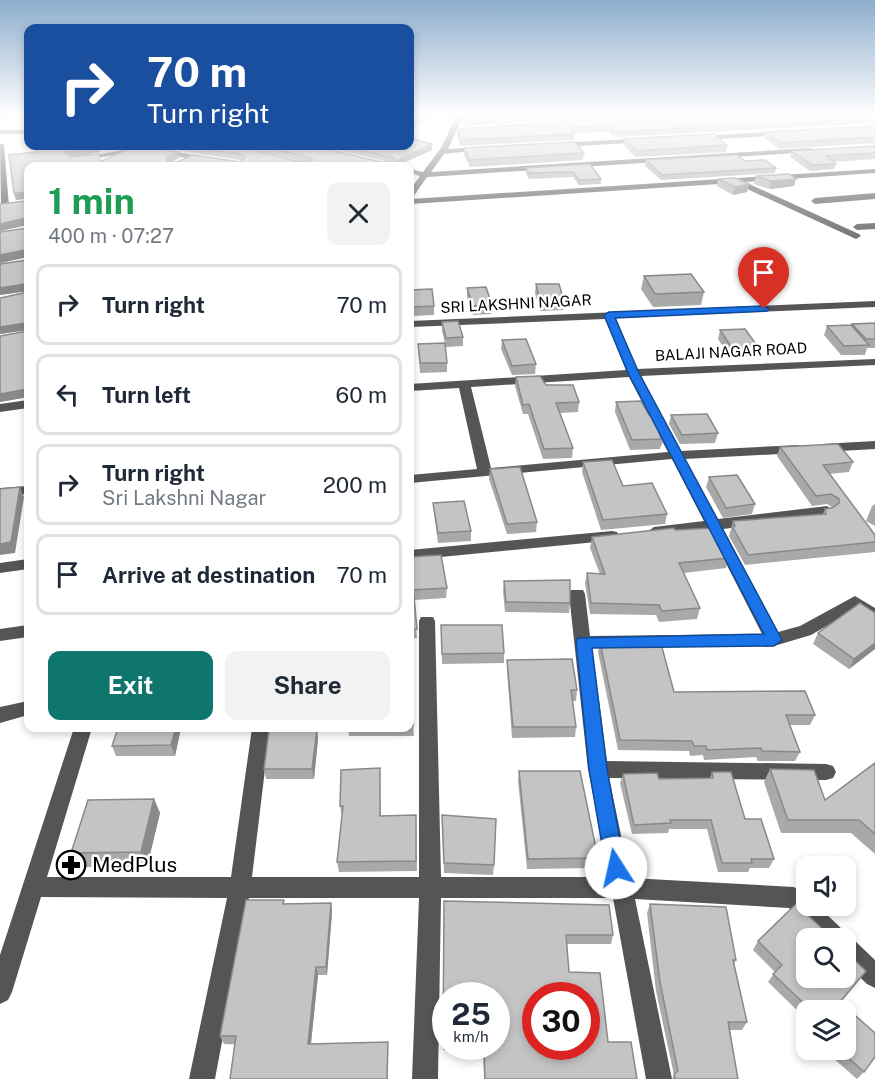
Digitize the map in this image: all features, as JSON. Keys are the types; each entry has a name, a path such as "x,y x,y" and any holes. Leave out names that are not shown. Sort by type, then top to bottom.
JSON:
{"street":[{"path":"2,165 6,206"},
{"path":"414,189 430,165"},
{"path":"414,172 424,175 500,165"},
{"path":"618,165 622,170"},
{"path":"414,202 875,171"},
{"path":"854,172 866,181"},
{"path":"630,178 637,187"},
{"path":"736,181 856,232 875,226"},
{"path":"815,201 875,196"},
{"name":"SRI LAKSHNI NAGAR","path":"414,324 875,304"},
{"path":"609,315 633,373 712,527 774,640"},
{"name":"BALAJI NAGAR ROAD","path":"414,387 633,373 875,362"},
{"path":"464,383 485,472"},
{"path":"0,408 24,405"},
{"path":"414,479 677,455 875,445"},
{"path":"0,492 24,490"},
{"path":"414,555 712,527 827,511"},
{"path":"0,568 24,565"},
{"path":"577,594 598,769 619,888 659,1079"},
{"path":"584,642 774,640 805,631 855,602 875,616"},
{"path":"425,1079 430,886 427,621"},
{"path":"0,635 24,632"},
{"path":"0,715 24,709"},
{"path":"2,981 82,732"},
{"path":"202,1079 240,889 260,732"},
{"path":"598,769 826,772"},
{"path":"34,887 619,888 794,898 825,928"},
{"path":"856,958 875,976"}],"building":[{"path":"10,165 24,165 24,192 14,193"},
{"path":"591,165 601,179 579,180 573,172 529,173 526,168"},
{"path":"652,165 772,165 776,168 662,175"},
{"path":"789,174 796,179 771,181 756,176"},
{"path":"735,178 749,184 735,187 718,179"},
{"path":"24,201 24,218 0,224 0,204"},
{"path":"24,229 24,250 0,255 0,232"},
{"path":"24,260 24,284 0,288 0,264"},
{"path":"691,274 704,292 655,294 644,276"},
{"path":"536,284 559,284 564,301 540,302"},
{"path":"486,287 492,305 473,306 467,288"},
{"path":"432,289 434,306 414,307 414,290"},
{"path":"24,293 24,323 0,327 0,298"},
{"path":"458,321 463,337 446,338 442,322"},
{"path":"875,323 875,339 866,339 852,324"},
{"path":"851,325 869,345 844,346 827,326"},
{"path":"745,329 758,347 732,348 720,330"},
{"path":"24,332 24,390 0,394 0,336"},
{"path":"526,339 536,364 512,366 502,340"},
{"path":"445,343 447,363 420,363 418,344"},
{"path":"540,376 546,385 573,385 579,402 556,403 573,448 544,449 529,404 523,405 516,377"},
{"path":"641,401 649,415 653,415 664,435 660,436 662,439 632,440 616,402"},
{"path":"707,414 718,433 682,435 671,415"},
{"path":"838,444 853,462 823,465 875,535 875,542 748,555 732,526 735,526 733,521 826,514 825,509 832,508 839,503 839,499 831,494 816,496 780,447"},
{"path":"612,460 623,486 652,483 667,514 603,520 583,462"},
{"path":"520,467 537,522 507,524 490,469"},
{"path":"737,475 755,504 726,508 709,477"},
{"path":"20,487 11,542 0,544 0,489"},
{"path":"464,501 471,531 438,533 433,503"},
{"path":"674,528 675,530 713,528 729,558 679,563 700,608 662,611 659,605 591,603 587,573 605,574 592,537"},
{"path":"441,555 447,588 414,590 414,557"},
{"path":"570,580 570,603 506,602 504,581"},
{"path":"414,597 417,629 414,629"},
{"path":"860,603 875,613 875,643 854,659 818,633"},
{"path":"441,625 502,625 504,653 442,654"},
{"path":"660,640 674,692 805,691 815,715 786,715 800,752 762,751 761,748 707,750 706,746 694,746 692,741 620,740 600,642"},
{"path":"572,659 577,690 571,690 576,727 513,727 507,660"},
{"path":"117,732 175,732 171,745 112,746"},
{"path":"269,732 317,732 312,769 264,769"},
{"path":"875,763 875,834 859,820 788,820 770,769 814,770 825,800"},
{"path":"380,768 380,816 416,815 416,861 337,862 343,806 340,806 341,770"},
{"path":"519,771 580,771 598,858 528,859"},
{"path":"712,772 731,772 745,819 761,819 774,859 751,859 752,863 722,863 711,820 670,820 671,823 634,825 623,774 657,773 659,779 713,778"},
{"path":"154,799 141,852 71,853 88,800"},
{"path":"442,815 496,819 494,865 444,863"},
{"path":"246,900 284,900 283,904 331,903 326,967 316,967 308,1044 388,1042 387,1079 230,1079 236,1036 220,1036"},
{"path":"444,901 609,905 613,935 566,935 569,972 600,973 608,1042 631,1042 637,1079 485,1079 484,1060 510,1060 510,982 443,982"},
{"path":"650,904 726,907 736,960 733,960 747,1022 728,1022 738,1079 675,1079 674,1074 678,1071 660,982"},
{"path":"796,904 796,916 809,916 821,928 796,928 796,988 852,988 842,1000 800,1000 773,974 782,965 758,941"},
{"path":"856,962 866,971 856,983"},
{"path":"856,1016 875,1033 875,1057 864,1072 851,1060 856,1060"}],"place":[{"name":"MedPlus","path":"71,865"}],"route":[{"path":"616,868 598,769 584,642 774,640 712,527 633,373 609,315 764,309"}]}
